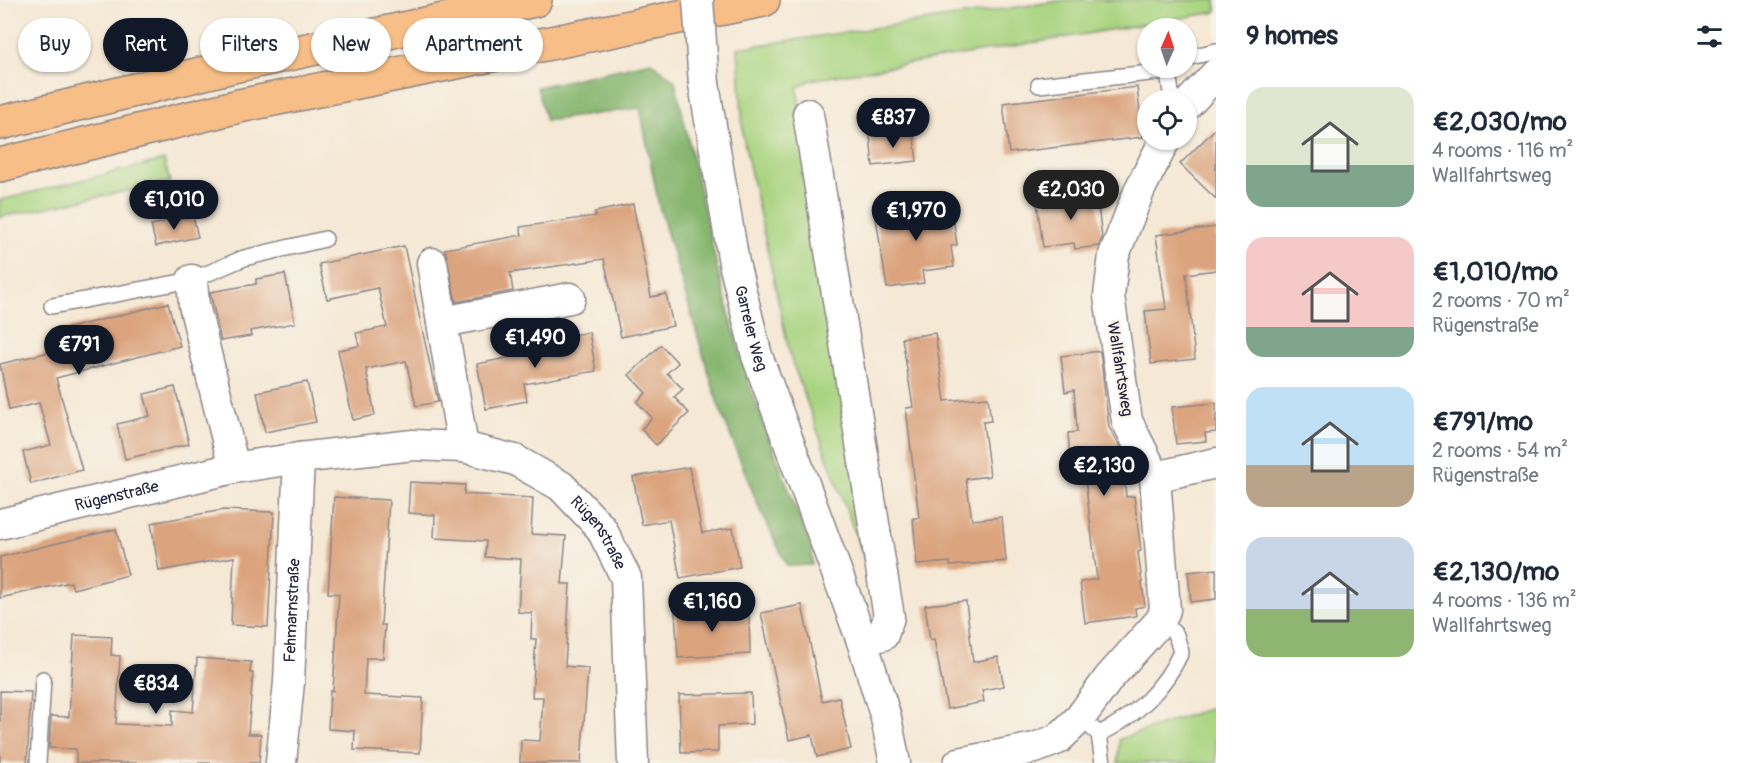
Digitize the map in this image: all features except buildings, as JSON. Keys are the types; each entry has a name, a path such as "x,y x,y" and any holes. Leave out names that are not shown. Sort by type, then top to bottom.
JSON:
{"highway":[{"path":"0,123 229,67 535,0"},
{"path":"0,165 239,106 763,0"}],"street":[{"name":"Garreler Weg","path":"698,0 704,84 734,263 757,356 862,641 886,718 895,763"},
{"path":"1197,94 1216,74"},
{"path":"808,114 889,617 883,635 862,641"},
{"name":"Wallfahrtsweg","path":"1160,150 1140,189 1114,255 1109,296 1127,422 1155,477 1165,610 1161,620"},
{"path":"432,263 463,447"},
{"path":"192,280 194,305 234,468"},
{"path":"442,322 570,298"},
{"name":"Rügenstraße","path":"0,524 234,468 299,458 413,445 463,447 515,460 561,486 601,528 627,578 633,763"},
{"name":"Fehmarnstraße","path":"281,763 289,682 299,458"},
{"path":"1155,477 1216,463"},
{"path":"959,763 1035,748 1090,726 1109,678 1161,620"}],"lane":[{"path":"1197,55 1216,51"},
{"path":"1039,85 1137,73"},
{"path":"51,306 192,280 244,258 325,238"},
{"path":"1103,763 1090,726 1116,726 1144,704 1172,672 1181,652 1176,635 1161,620"},
{"path":"38,763 43,679"}],"green space":[{"path":"1066,0 1216,0 1216,12 1180,18 1137,18 1137,25 811,80 797,88 872,563 866,563 790,356 743,136 738,48"},
{"path":"651,62 675,81 717,267 745,373 812,551 812,565 787,566 758,505 718,404 659,206 640,108 546,121 537,87"},
{"path":"164,160 170,182 0,217 0,200"},
{"path":"1216,706 1216,763 1118,763 1119,739"}]}
